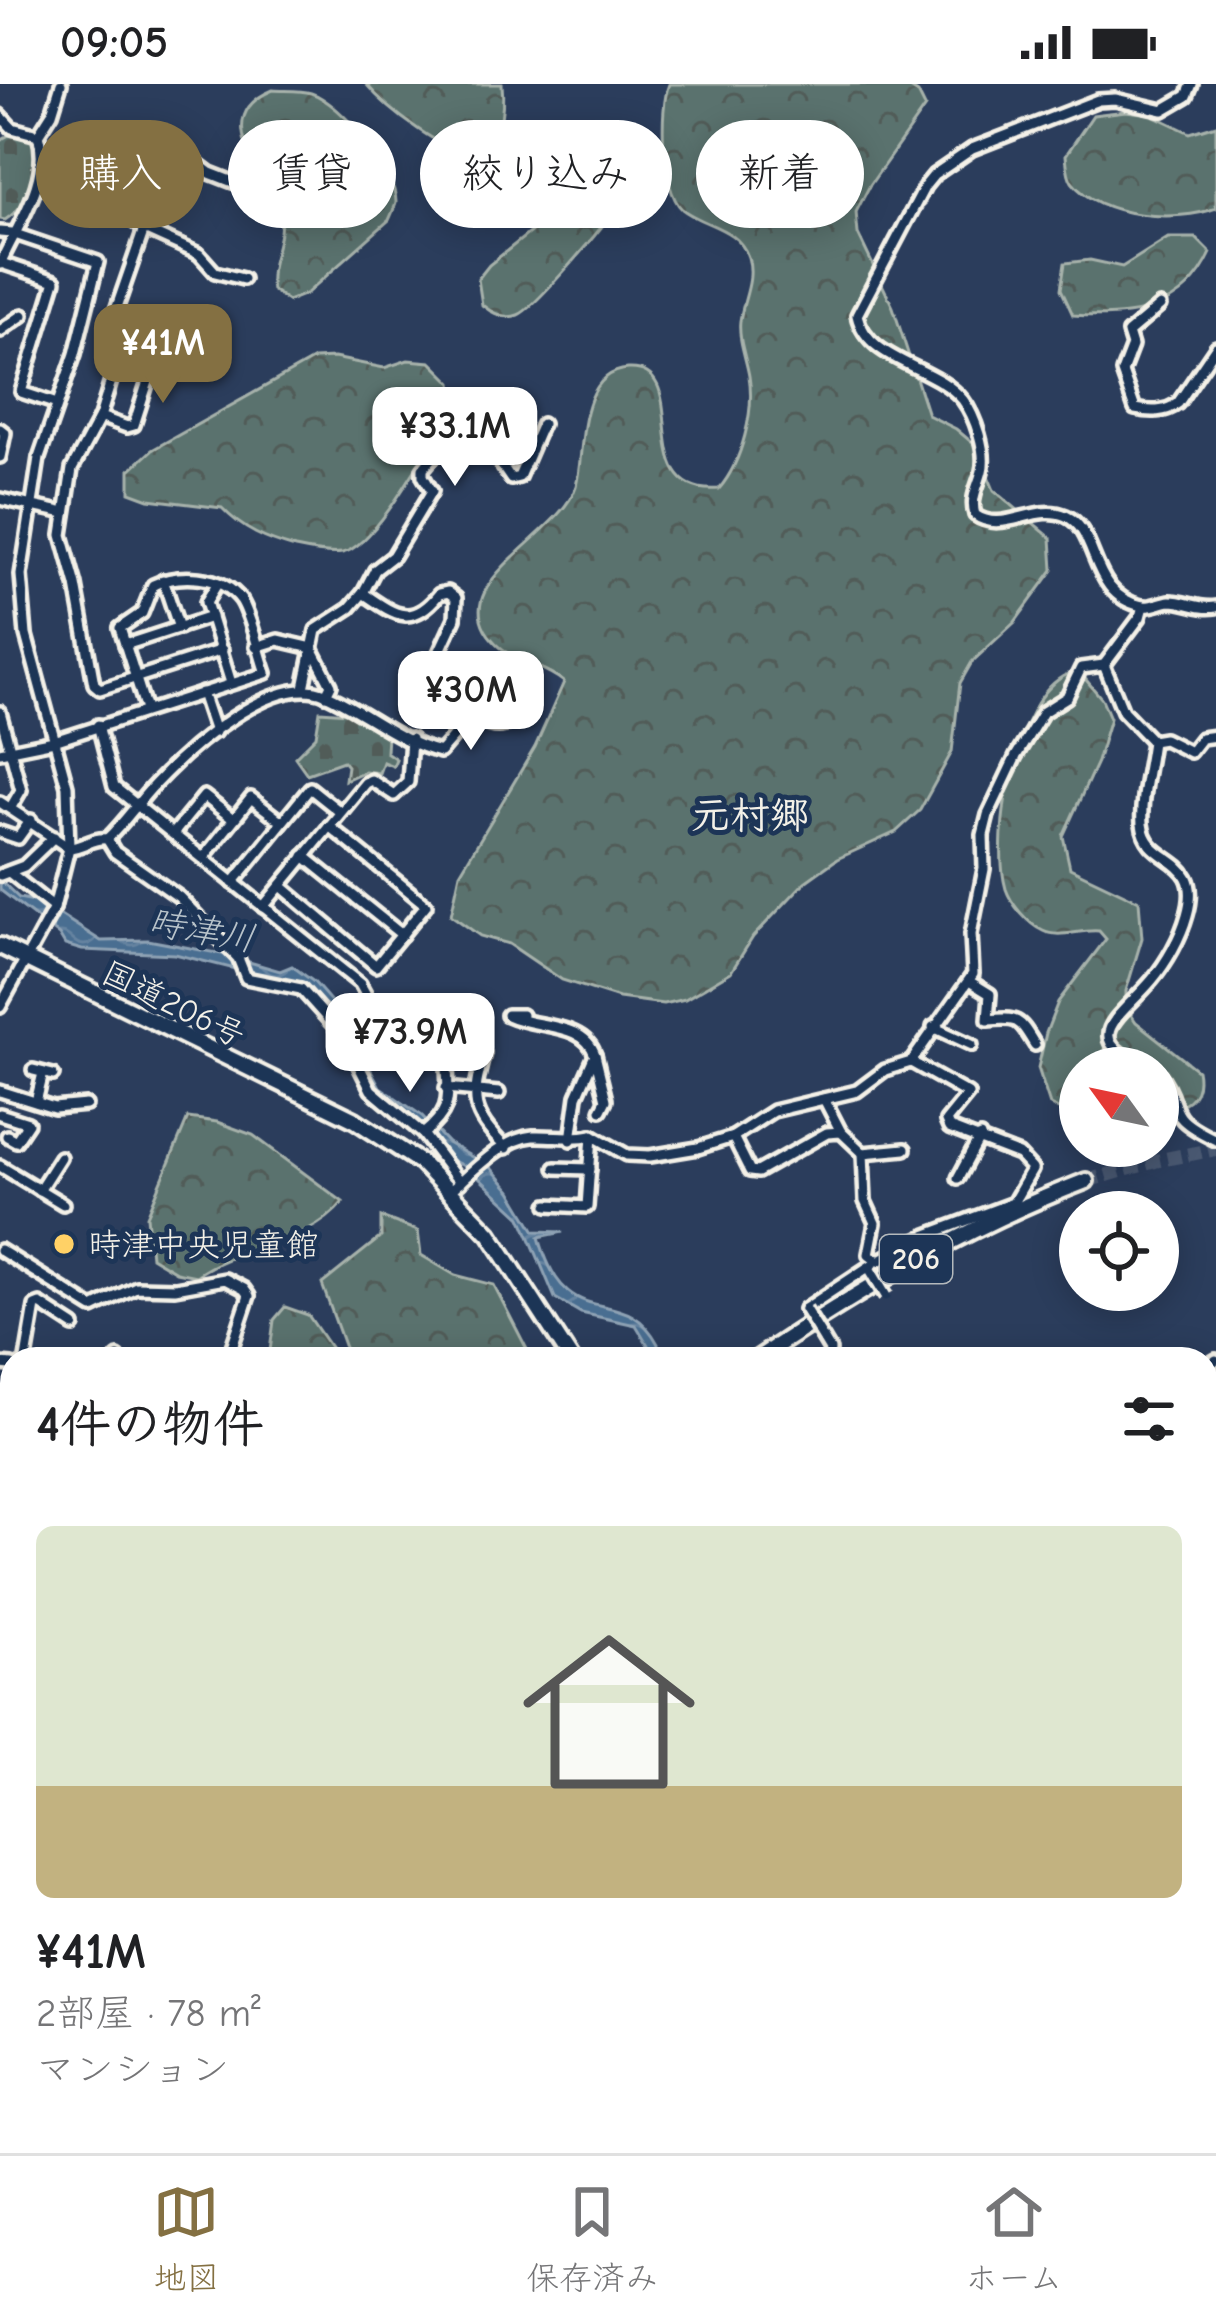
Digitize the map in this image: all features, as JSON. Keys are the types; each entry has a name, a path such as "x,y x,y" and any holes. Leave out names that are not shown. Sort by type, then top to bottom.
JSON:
{"highway":[{"name":"国道206号","path":"0,946 355,1120 421,1162 455,1187 564,1347"},
{"name":"206","path":"782,1347 970,1236 1088,1184"}],"street":[{"path":"48,120 61,84"},
{"path":"1192,84 1187,97 1163,110 1098,100 1000,137 950,162 925,186 857,315 864,337 964,401 983,448 984,467 972,505 975,515 991,523 1049,512 1069,517 1078,522 1100,576 1114,591 1142,606 1167,601 1192,608 1216,607"},
{"path":"0,115 12,128"},
{"path":"0,131 12,128 36,134"},
{"path":"36,186 6,233 0,263 55,281 21,392 57,404"},
{"path":"222,650 100,689 94,684 62,535 72,469 100,417 118,358 107,336 144,229 199,254 215,272 243,280"},
{"path":"0,1007 54,908 69,848 67,786 22,608 29,505 39,458 75,354 98,262 6,233"},
{"path":"1160,306 1128,333 1132,346 1122,373 1135,409 1149,412 1178,403 1216,347"},
{"path":"0,331 22,315"},
{"path":"100,417 127,428 134,425 151,372 118,358"},
{"path":"304,688 316,629 350,608 375,570 393,556 432,490 422,476 423,469 465,419 472,421 511,479 519,478 527,466 542,424"},
{"path":"0,429 5,433 0,457"},
{"path":"0,499 65,512"},
{"path":"5,752 54,741 266,673 240,599 217,584 182,574 153,585 142,613 120,628 146,710"},
{"path":"163,580 179,628"},
{"path":"217,584 206,602 232,683"},
{"path":"363,593 396,615 428,608 439,594 448,592 456,598 454,618 427,681"},
{"path":"0,712 5,752 21,790 5,804 69,848 106,839 115,852 179,897 238,958 246,978 301,988 336,1026 370,1090 423,1134 455,1187 506,1148 534,1136 571,1140 592,1135 627,1155 698,1148 733,1136 773,1111 857,1091 885,1070 910,1061 974,974 971,934 984,869 983,835 1016,756 1043,712 1066,697 1081,668 1104,665 1140,616 1142,606"},
{"path":"125,645 211,617"},
{"path":"256,647 278,640 312,648"},
{"path":"312,648 331,686 326,694"},
{"path":"1104,665 1123,711 1152,741"},
{"path":"106,839 169,770 214,732 270,696 304,688 326,694 440,752 460,729 479,721 494,728 512,724 524,711"},
{"path":"202,693 214,732"},
{"path":"98,725 113,787 360,984 364,1001 336,1026"},
{"path":"1152,741 1164,739 1190,752 1201,738 1216,736"},
{"path":"263,907 365,783 371,780 394,795 408,782 411,739"},
{"path":"1113,1047 1111,1022 1154,978 1172,950 1191,890 1184,868 1153,849 1142,826 1152,741"},
{"path":"233,883 310,788 340,812"},
{"path":"172,834 204,796 233,819"},
{"path":"203,858 251,798 282,822"},
{"path":"0,832 18,838 31,820"},
{"path":"280,886 376,966 402,935 426,905 329,826"},
{"path":"4,874 24,866 54,836"},
{"path":"304,856 402,935"},
{"path":"4,874 54,908"},
{"path":"969,981 990,994 988,1020 1013,1017 1035,1045"},
{"path":"521,1015 507,1015 526,1024 565,1026 592,1045 606,1100 601,1110"},
{"path":"419,1022 422,1041 447,1054 484,1053 474,1090 480,1122 506,1148"},
{"path":"933,1027 972,1045"},
{"path":"423,1134 439,1121 448,1105 447,1054"},
{"path":"571,1140 577,1096 595,1054"},
{"path":"829,1347 805,1309 925,1236 1013,1203 1032,1170 1019,1155 949,1128 946,1121 968,1094 910,1061"},
{"path":"36,1102 43,1073"},
{"path":"446,1088 499,1093"},
{"path":"0,1091 64,1108 86,1105"},
{"path":"824,1099 841,1132 862,1154 865,1201 875,1223 869,1254 886,1296"},
{"path":"0,1114 28,1123 16,1141 8,1136"},
{"path":"1179,1118 1184,1125 1216,1139"},
{"path":"733,1136 750,1171 758,1172 827,1133 841,1132"},
{"path":"548,1205 587,1207 592,1135"},
{"path":"958,1178 980,1137"},
{"path":"862,1154 905,1149"},
{"path":"39,1190 60,1157"},
{"path":"0,1166 63,1204"},
{"path":"555,1168 590,1169"},
{"path":"0,1250 93,1308 136,1287 175,1288 225,1280 235,1284 249,1296 232,1347"},
{"path":"28,1347 35,1306 40,1304 74,1326"}],"green space":[{"path":"366,84 502,84 500,120 420,120 420,130"},
{"path":"669,84 904,84 918,93 925,107 864,197 864,120 696,120 696,218 682,209 672,191 672,120 664,120"},
{"path":"273,90 311,93 348,120 244,120 254,101"},
{"path":"1150,114 1190,133 1216,125 1216,208 1181,215 1140,214 1101,203 1072,182 1066,155 1093,115"},
{"path":"13,133 34,138 36,145 36,172 28,194 5,220 0,219 0,140"},
{"path":"280,228 380,228 306,294 288,301 272,290"},
{"path":"600,228 526,310 508,317 490,311 482,305 478,279 533,230"},
{"path":"719,228 857,228 893,307 928,415 975,445 994,490 1051,538 1053,570 1015,622 972,662 960,683 952,752 920,810 896,832 837,859 805,882 753,937 731,972 685,999 663,1004 619,998 562,980 509,944 480,936 451,915 460,873 535,747 564,682 500,647 483,625 481,604 506,563 566,505 576,486 591,399 611,374 628,369 648,373 658,387 677,473 692,486 719,489 727,478 745,436 750,405 740,328 750,265 736,239"},
{"path":"1168,238 1196,238 1211,253 1186,288 1171,300 1135,313 1073,315 1061,289 1065,263 1090,260 1122,267"},
{"path":"314,359 384,368 408,360 431,362 452,383 455,404 387,512 356,546 342,553 295,548 255,533 222,508 149,499 130,492 130,470 152,450"},
{"path":"1068,674 1082,675 1102,699 1110,718 1097,762 1063,836 1070,868 1139,901 1142,938 1126,991 1126,1007 1136,1022 1168,1047 1059,1047 1059,1109 1050,1105 1038,1068 1046,1033 1058,1002 1106,939 1099,931 1056,934 1037,928 1012,901 1002,866 1011,771 1033,710 1049,688"},
{"path":"320,711 348,713 387,735 386,752 396,759 393,766 383,762 379,773 365,771 345,780 343,761 307,774 295,757 316,736"},
{"path":"1179,1056 1197,1070 1198,1080 1194,1095 1182,1104"},
{"path":"188,1118 253,1135 343,1202 328,1217 293,1236 196,1276 176,1272 151,1257 147,1216"},
{"path":"381,1217 418,1231 421,1255 455,1275 494,1285 526,1347 345,1347 322,1284 381,1237"},
{"path":"285,1307 308,1315 330,1347 271,1347 274,1320"}],"water":[{"name":"時津川","path":"0,880 19,898 40,902 101,941 148,940 280,971 292,966 314,982 341,1013 380,1087 422,1116 448,1143 491,1168 535,1231 563,1232 539,1237 564,1288 580,1299 629,1314 644,1324 658,1347 648,1347 636,1325 581,1313 555,1298 521,1217 468,1168 449,1159 372,1086 345,1034 310,991 175,954 65,945 59,935 0,890"}],"tunnel":[{"path":"1086,1181 1216,1149"}],"place":[{"name":"時津中央児童館","path":"64,1244"}],"district":[{"name":"元村郷","path":"750,814"}]}
